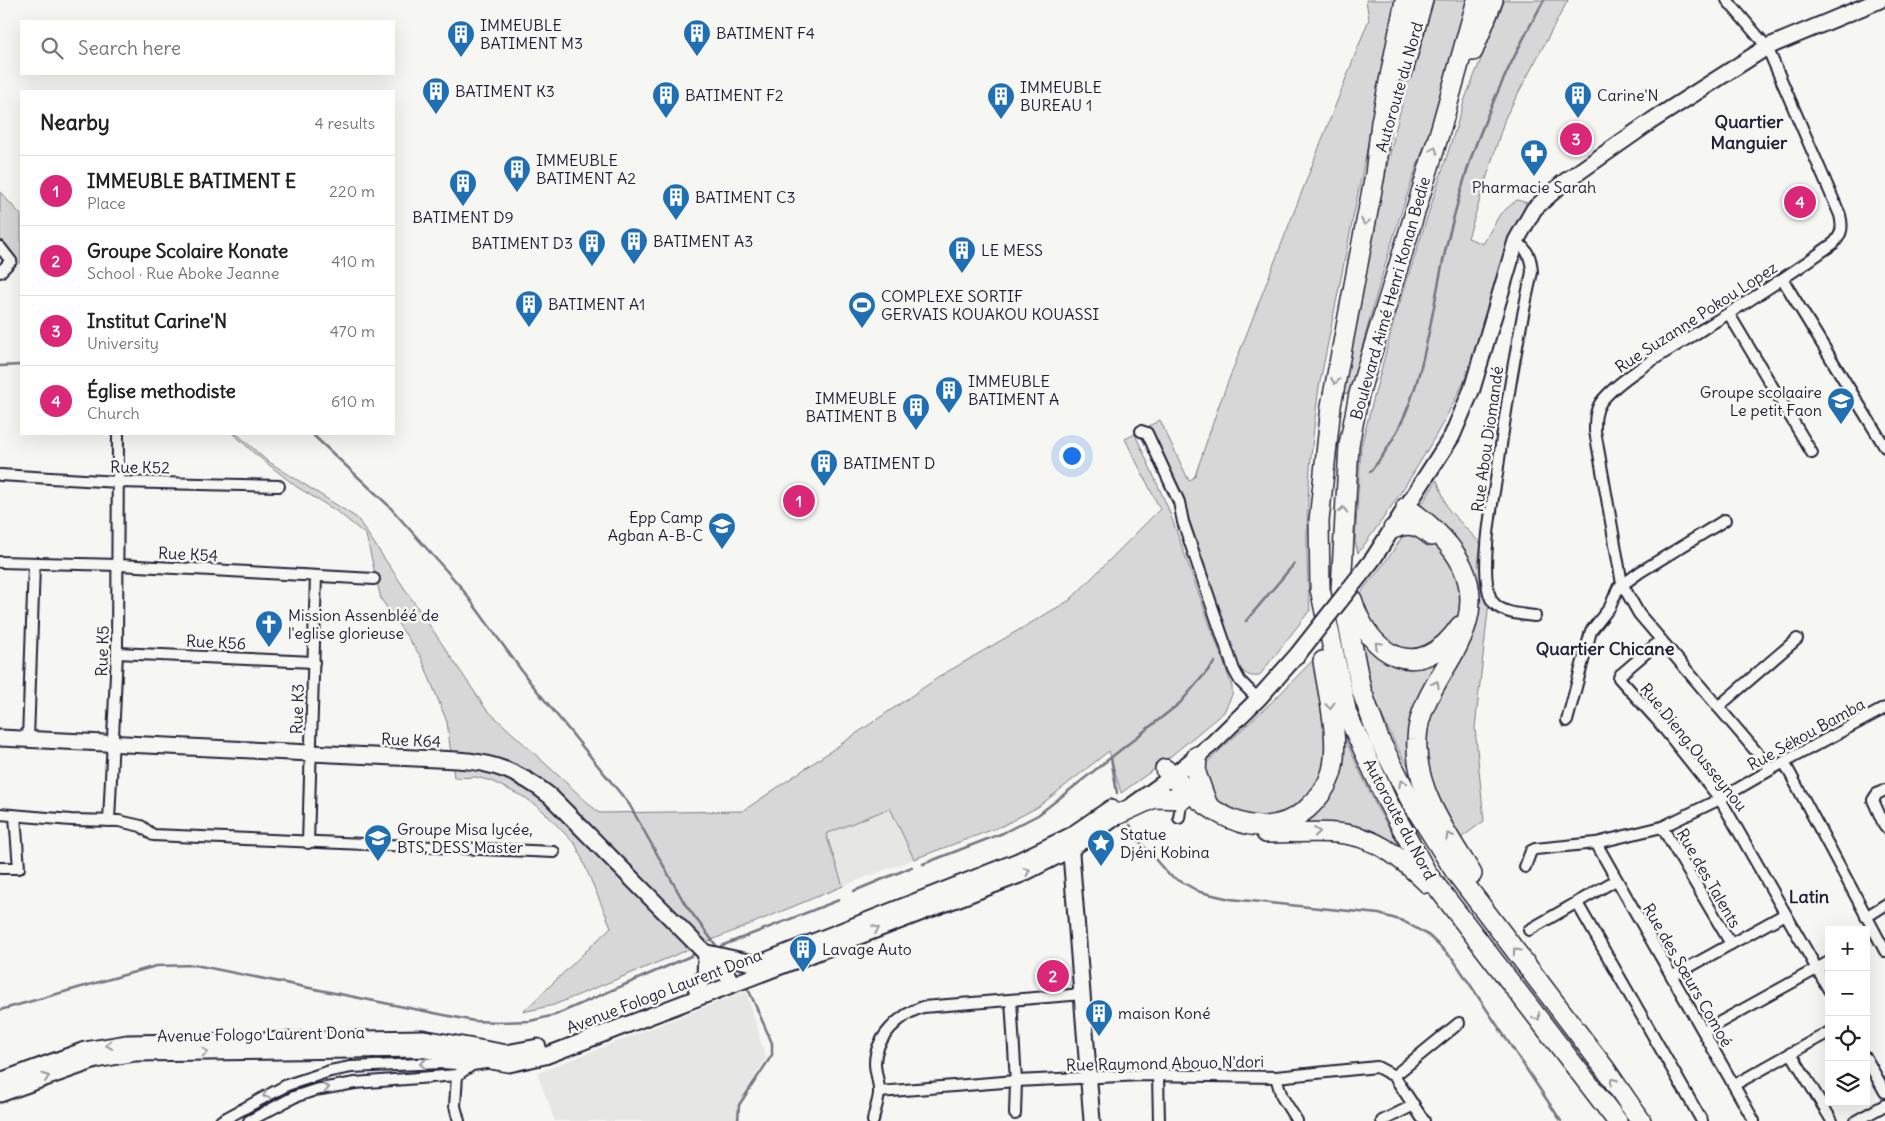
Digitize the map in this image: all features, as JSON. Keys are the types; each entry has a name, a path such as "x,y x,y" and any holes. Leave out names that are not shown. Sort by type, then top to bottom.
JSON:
{"highway":[{"path":"1374,174 1381,122 1405,0"},
{"name":"Autoroute du Nord","path":"1374,174 1423,0"},
{"path":"1441,128 1477,0"},
{"path":"1441,128 1494,0"},
{"name":"Boulevard Aimé Henri Konan Bedie","path":"1340,559 1349,445 1359,394 1441,128"},
{"name":"Boulevard Aimé Henri Konan Bedie","path":"1319,521 1331,406 1374,174"},
{"path":"1403,512 1406,525 1422,524"},
{"path":"1403,512 1445,539 1461,565 1469,588 1471,610 1467,626 1422,711 1416,739 1417,765 1438,817 1484,894 1497,924"},
{"name":"Autoroute du Nord","path":"1319,521 1320,588 1347,714 1387,801 1428,875 1618,1121"},
{"path":"1340,559 1355,609 1363,628 1373,642 1386,653 1396,658 1418,657 1428,654 1452,638 1461,624 1464,608 1459,578 1441,546 1422,524"},
{"name":"Autoroute du Nord","path":"1340,559 1341,589 1360,689 1379,739 1424,824 1454,870 1497,924 1641,1121"},
{"path":"1165,776 1225,817 1256,827 1272,825 1300,814 1312,804 1326,786 1332,772 1334,746 1316,612 1320,588"},
{"path":"1197,756 1196,774 1207,804"},
{"path":"1165,776 1183,799 1230,827 1249,832 1340,832 1372,840 1402,860 1455,909"},
{"path":"1119,814 1154,798 1183,799"}],"main road":[{"name":"Avenue Fologo Laurent Dona","path":"0,1094 96,1060 135,1053 421,1049 489,1057 521,1052 542,1046 696,988 730,980 757,964 1070,842 1119,814 1268,686 1298,654 1373,559 1452,436 1472,389 1516,242 1534,209 1562,183 1653,120 1767,47 1880,0"},
{"name":"Avenue Fologo Laurent Dona","path":"0,1080 85,1050 127,1042 422,1038 509,1064 545,1056 730,980 1022,874 1197,756 1256,696"},
{"name":"Rue K64","path":"0,738 481,761 514,772 532,782 550,796 706,953 730,980"},
{"path":"1070,842 1092,1121"},
{"path":"696,988 704,976 706,953 757,964"}],"street":[{"path":"1727,0 1767,47"},
{"name":"Rue Suzanne Pokou Lopez","path":"1767,47 1843,226 1840,236 1834,243 1783,280 1660,356 1616,387 1601,402 1595,415 1595,431 1622,584 1639,614 1771,769"},
{"name":"Rue Abou Diomandé","path":"1516,242 1525,248 1531,258 1532,272 1511,377 1492,506 1487,566 1491,599 1497,606 1506,611 1535,616"},
{"path":"0,248 11,261 0,272"},
{"path":"1783,280 1885,447"},
{"path":"1729,314 1812,453"},
{"path":"1183,522 1179,502 1165,470 1147,433 1141,430 1183,522 1234,670 1240,681 1256,696"},
{"name":"Rue K5","path":"108,821 118,653 118,435"},
{"name":"Rue K52","path":"0,475 118,482 279,486"},
{"path":"1567,721 1591,631 1610,607 1622,584 1725,520"},
{"name":"Rue K54","path":"0,562 34,565 119,565 374,578"},
{"path":"28,739 34,565"},
{"name":"Rue K3","path":"308,843 316,576"},
{"path":"1718,707 1797,639"},
{"name":"Rue Dieng Ousseynou","path":"1661,640 1620,675 1620,678 1657,720 1720,799 1825,983"},
{"name":"Rue K56","path":"118,653 314,662"},
{"name":"Rue Sékou Bamba","path":"1524,868 1531,851 1535,849 1596,843 1662,827 1720,799 1771,769 1885,708"},
{"path":"1784,762 1866,917 1871,936 1885,952"},
{"path":"1885,790 1876,794 1873,800 1885,827"},
{"path":"1179,818 1183,799"},
{"path":"0,814 108,821 141,826 153,835 554,852"},
{"path":"0,868 19,868 15,816"},
{"name":"Rue des Talents","path":"1662,827 1731,944"},
{"name":"Rue des Sœurs Comoé","path":"1596,843 1754,1121"},
{"path":"1529,930 1616,880"},
{"path":"1577,903 1702,1121"},
{"path":"1866,917 1885,905"},
{"path":"1673,976 1785,914"},
{"path":"1704,1031 1825,964"},
{"path":"873,1121 879,1092 875,1053 878,1045 903,1015 923,1007 1083,994"},
{"path":"1011,1000 1016,1080 1015,1114"},
{"path":"1424,1121 1394,1076 1459,1023"},
{"path":"1734,1084 1825,1034"},
{"path":"1791,1053 1832,1121"},
{"path":"249,1121 286,1100 315,1090 355,1083 457,1075 489,1057"},
{"path":"1868,1061 1885,1092"},
{"path":"221,1121 287,1085 330,1071 351,1067 442,1063 472,1066"},
{"name":"Rue Raymond Abouo N'dori","path":"879,1092 1016,1080 1089,1077 1276,1076 1377,1067 1394,1076"},
{"path":"457,1075 455,1106 459,1121"},
{"path":"1158,1076 1159,1121"},
{"path":"1276,1076 1282,1097 1297,1121"},
{"path":"1382,1121 1414,1105"},
{"path":"1856,1121 1885,1105"}],"shaded area":[{"path":"1366,0 1397,0 1319,387 1308,498 1307,554 1310,610 1259,676 1253,676 1239,668 1183,501 1149,426 1160,420 1189,481 1195,476 1219,405 1369,19"},
{"path":"1432,0 1486,0 1441,102 1416,168 1385,264 1350,394 1341,393 1392,146 1417,48"},
{"path":"1505,0 1568,0 1505,118 1468,238 1483,244 1500,214 1517,200 1531,204 1488,325 1457,396 1411,477 1358,553 1355,542 1361,446 1394,321 1466,96"},
{"path":"0,192 20,214 20,263 0,241"},
{"path":"1135,434 1168,508 1232,686 1232,695 1224,712 1160,765 1121,793 1109,751 1038,807 1002,826 914,859 890,808 826,834 843,886 554,1005 523,1012 611,927 576,845 543,811 526,798 491,781 476,777 454,778 447,722 421,657 381,599 366,535 338,512 297,487 254,453 235,435 238,435 266,460 357,518 486,709 599,813 743,811 942,675 1070,600 1160,509 1125,439"},
{"path":"1437,480 1448,509 1481,544 1478,564 1490,593 1475,728 1484,821 1458,840 1408,767 1382,715 1372,688 1365,660 1358,611 1359,600 1363,590 1384,564"},
{"path":"1315,658 1328,745 1320,782 1300,807 1256,821 1213,803 1201,768 1278,696"},
{"path":"1341,730 1377,808 1405,854 1295,827 1326,798"},
{"path":"890,808 914,859 843,886 826,834"},
{"path":"746,991 766,1058 739,1103 739,1121 555,1121 537,1073"}],"waterway":[{"path":"1370,472 1389,446 1415,389 1449,235 1476,144 1507,71 1544,0"},
{"path":"0,366 20,365"},
{"path":"313,435 388,505 460,586 530,682 629,804 685,904 718,948"},
{"path":"1246,621 1294,564"},
{"path":"923,864 1003,833 1038,815 1180,703 1215,662"},
{"path":"1111,758 1117,793"},
{"path":"1130,825 1140,842 1169,875 1200,892 1230,899 1379,914 1403,921 1428,935 1453,959 1561,1121"},
{"path":"854,891 912,867"},
{"path":"721,946 839,900"},
{"path":"0,1010 156,966 195,965 474,1021 530,1021 555,1015 693,955"},
{"path":"730,965 738,977"},
{"path":"738,1121 739,1105 772,1055 772,1043 745,985"}],"place":[{"name":"BATIMENT F4","path":"697,57"},
{"name":"IMMEUBLE BATIMENT M3","path":"461,58"},
{"name":"BATIMENT K3","path":"436,115"},
{"name":"BATIMENT F2","path":"666,119"},
{"name":"Carine'N","path":"1578,119"},
{"name":"IMMEUBLE BUREAU 1","path":"1001,120"},
{"name":"Institut Carine'N","path":"1576,139"},
{"name":"Pharmacie Sarah","path":"1534,177"},
{"name":"IMMEUBLE BATIMENT A2","path":"517,193"},
{"name":"Église methodiste","path":"1800,202"},
{"name":"BATIMENT D9","path":"463,207"},
{"name":"BATIMENT C3","path":"676,221"},
{"name":"BATIMENT A3","path":"634,265"},
{"name":"BATIMENT D3","path":"592,267"},
{"name":"LE MESS","path":"962,274"},
{"name":"BATIMENT A1","path":"529,328"},
{"name":"COMPLEXE SORTIF GERVAIS KOUAKOU KOUASSI","path":"862,329"},
{"name":"IMMEUBLE BATIMENT A","path":"949,414"},
{"name":"Groupe scolaaire Le petit Faon","path":"1841,425"},
{"name":"IMMEUBLE BATIMENT B","path":"916,431"},
{"name":"BATIMENT D","path":"824,487"},
{"name":"IMMEUBLE BATIMENT E","path":"799,501"},
{"name":"Epp Camp Agban A-B-C","path":"722,550"},
{"name":"Mission Assenbléé de l'eglise glorieuse","path":"269,648"},
{"name":"Groupe Misa lycée, BTS, DESS Master","path":"378,862"},
{"name":"Statue Djéni Kobina","path":"1101,867"},
{"name":"Lavage Auto","path":"803,973"},
{"name":"Groupe Scolaire Konate","path":"1053,976"},
{"name":"maison Koné","path":"1099,1037"}],"district":[{"name":"Quartier Manguier","path":"1749,132"},
{"name":"Quartier Chicane","path":"1605,649"},
{"name":"Latin","path":"1809,897"}]}
